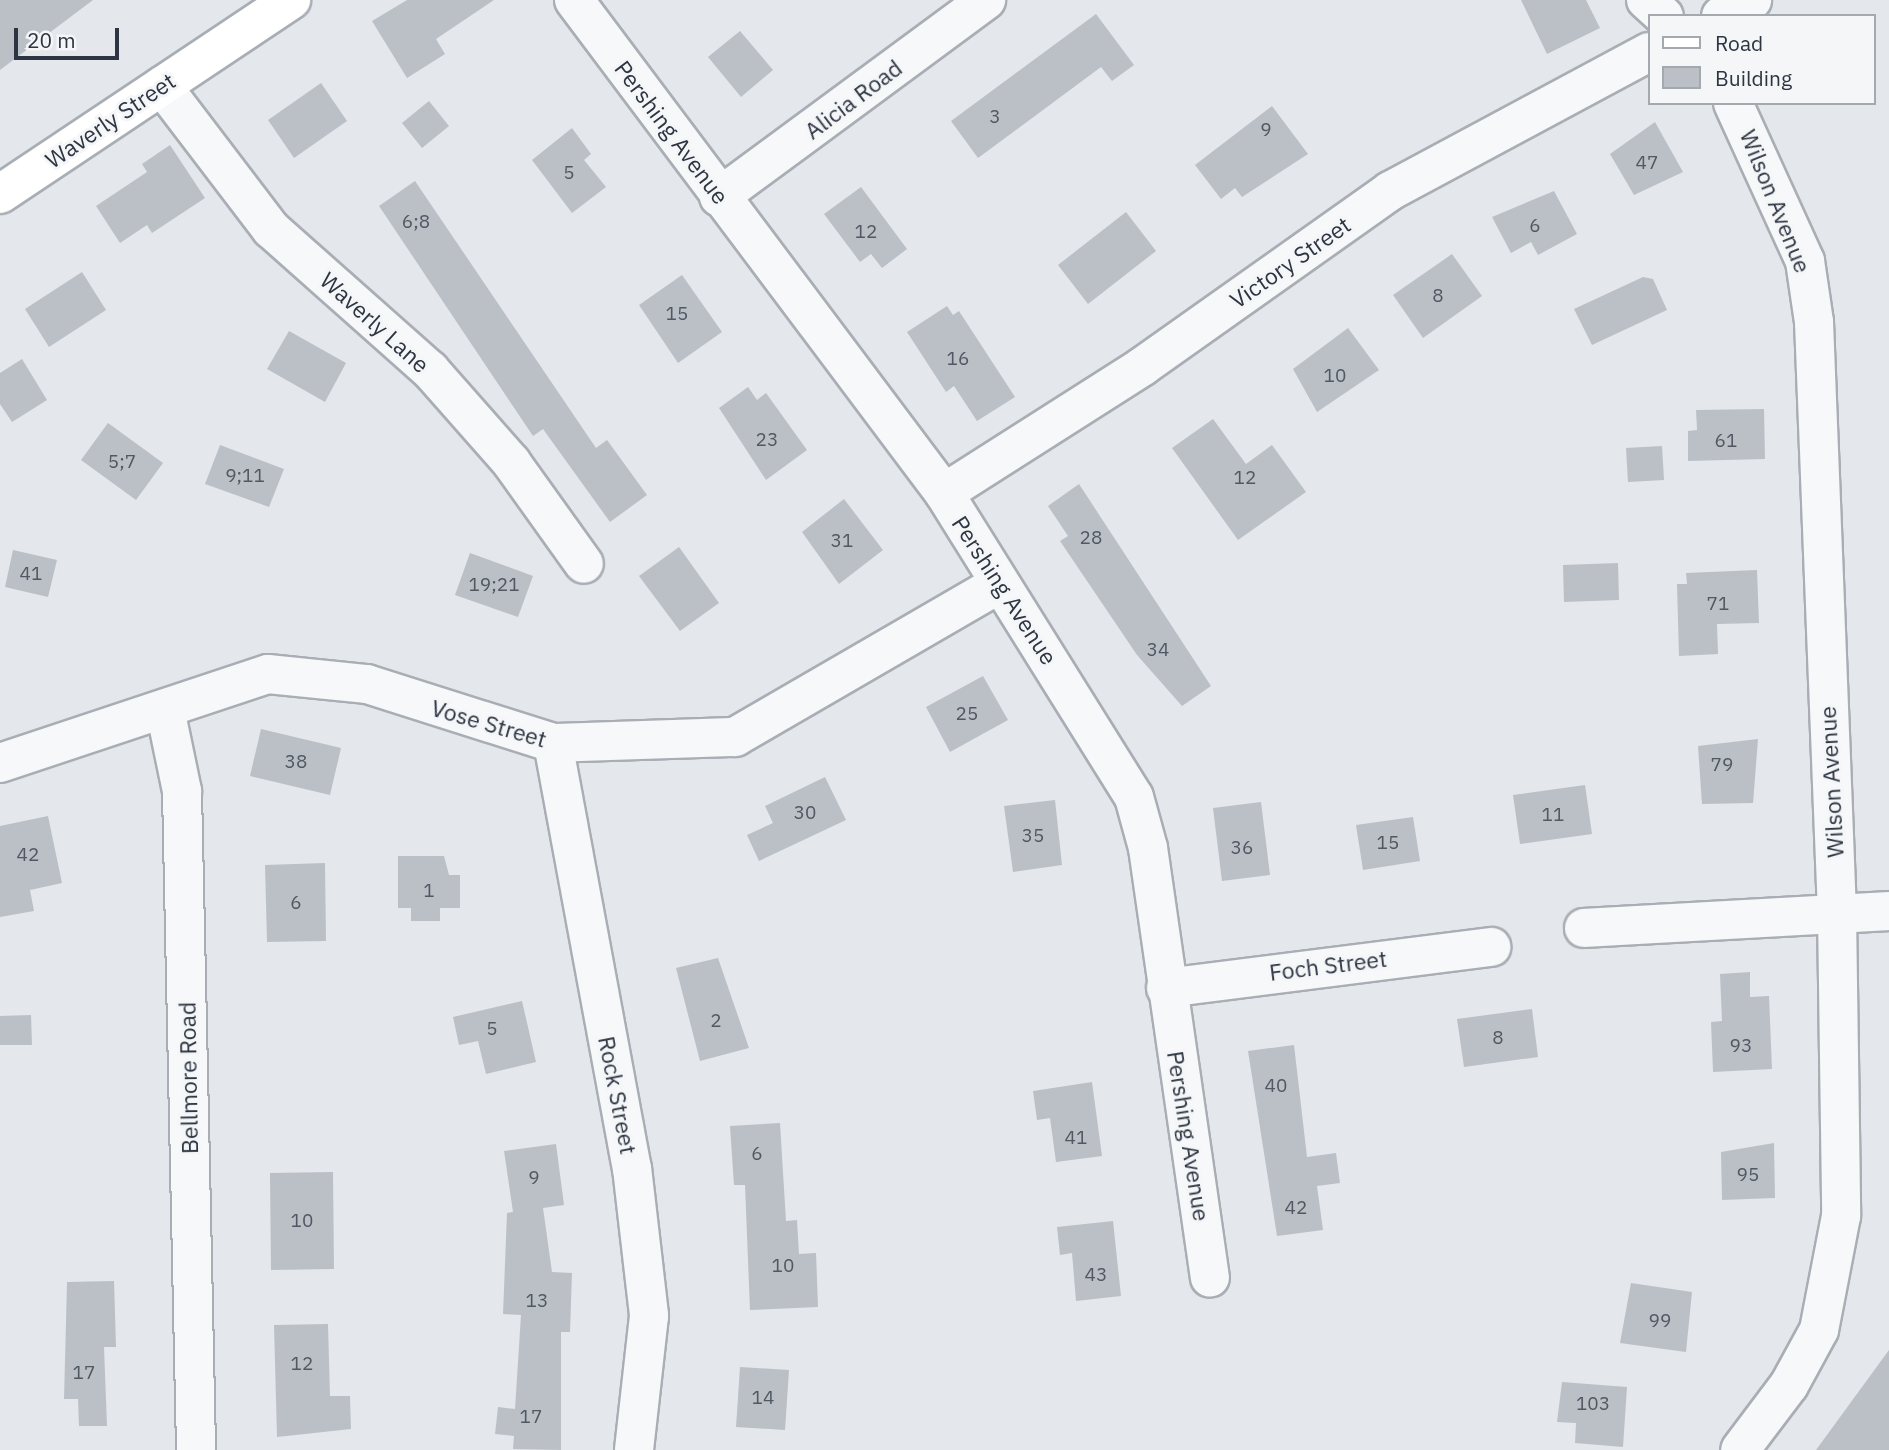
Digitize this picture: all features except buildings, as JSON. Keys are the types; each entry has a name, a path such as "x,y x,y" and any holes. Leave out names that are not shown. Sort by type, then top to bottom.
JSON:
{"main road":[{"name":"Waverly Street","path":"0,194 290,0"}],"street":[{"name":"Pershing Avenue","path":"574,0 719,197 944,493 997,585 1102,737 1135,797 1210,1278"},
{"name":"Alicia Road","path":"719,197 986,0"},
{"path":"1646,0 1662,14"},
{"path":"1725,14 1752,0"},
{"name":"Victory Street","path":"944,493 1143,366 1390,191 1647,53"},
{"name":"Waverly Lane","path":"162,86 271,229 430,370 511,462 584,564"},
{"name":"Wilson Avenue","path":"1734,105 1805,261 1814,322 1837,912 1841,1216 1832,1287 1819,1330 1789,1385 1740,1450"},
{"name":"Vose Street","path":"0,763 165,709 239,680 323,675 552,743 735,737 997,585"},
{"name":"Bellmore Road","path":"165,709 182,791 197,1450"},
{"name":"Rock Street","path":"552,743 638,1222 649,1316 634,1450"},
{"path":"1584,928 1889,911"},
{"name":"Foch Street","path":"1166,988 1491,947"}]}
